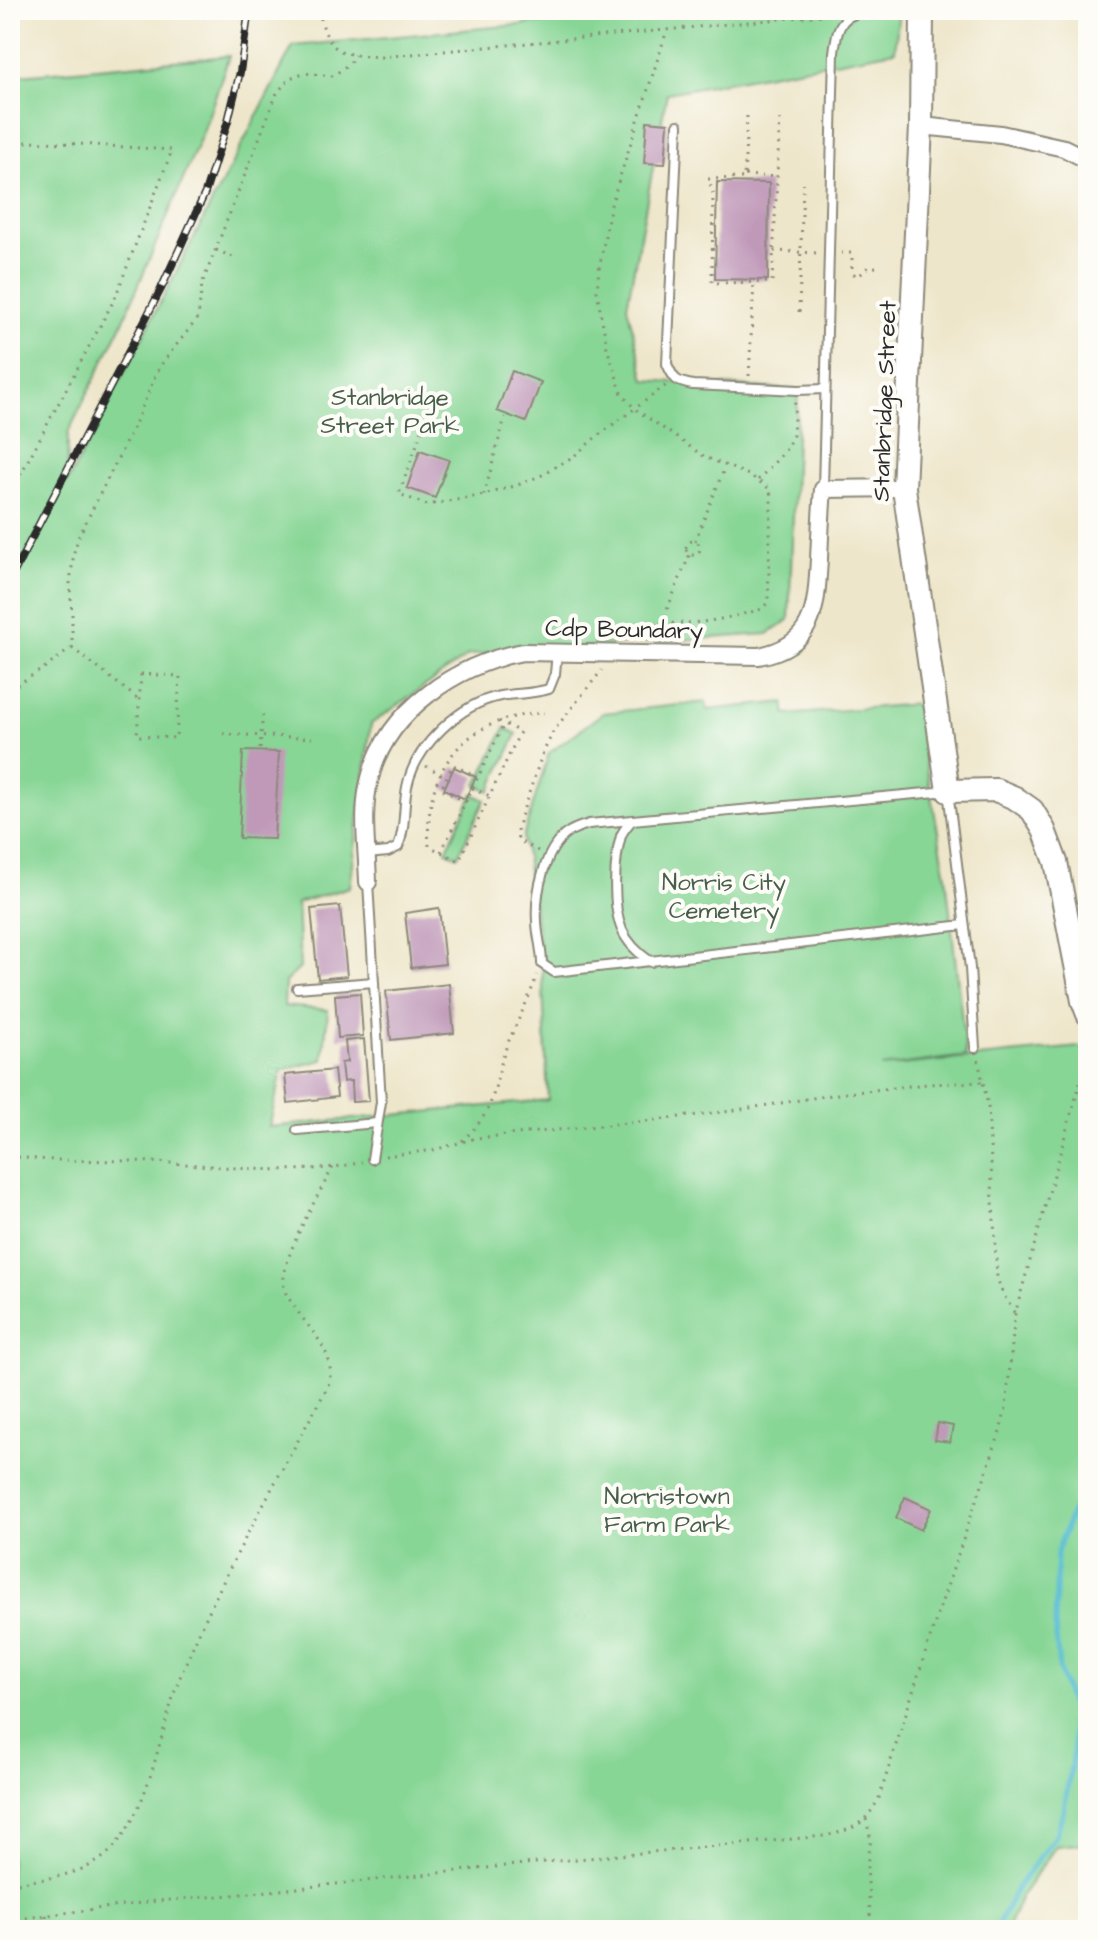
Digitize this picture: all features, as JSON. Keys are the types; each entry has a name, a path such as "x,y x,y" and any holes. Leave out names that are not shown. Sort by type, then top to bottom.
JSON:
{"street":[{"name":"Stanbridge Street","path":"922,10 921,126 904,488 948,791"},
{"path":"921,126 1001,134 1064,148 1088,160"},
{"path":"823,489 904,488"},
{"name":"Cdp Boundary","path":"368,882 365,807 370,776 388,738 414,705 449,679 487,661 523,652 759,656 784,648 805,630 815,607 823,489"},
{"path":"948,791 996,790 1032,810 1044,830 1056,862 1088,1014"}],"lane":[{"path":"823,489 834,53 839,27 854,13 878,10"},
{"path":"678,125 667,364 678,382 693,385 825,389"},
{"path":"367,854 388,852 398,847 404,834 407,785 417,762 438,731 464,710 497,697 549,689 555,674 557,651"},
{"path":"964,925 554,972 542,964 537,920 540,884 548,858 565,835 589,824 948,791 970,968 975,1048"},
{"path":"632,820 622,833 615,872 617,916 629,943 651,962"},
{"path":"368,882 381,1102 372,1159"},
{"path":"297,988 374,982"},
{"path":"297,1130 377,1123"}],"path":[{"path":"319,10 327,37 344,54 381,57 854,13"},
{"path":"72,648 70,582 79,536 135,424 156,374 198,318 202,284 277,93 290,78 303,73 333,76 355,55"},
{"path":"747,116 744,178 708,179 713,191 712,283 772,282 780,115"},
{"path":"10,147 30,141 172,150 115,298 10,494"},
{"path":"744,175 777,177"},
{"path":"799,312 803,183"},
{"path":"216,250 233,257"},
{"path":"748,387 754,283"},
{"path":"433,400 399,494 427,505 499,492 542,475 574,456 675,378"},
{"path":"758,480 785,451 793,435 796,389"},
{"path":"484,495 505,417"},
{"path":"695,541 725,467"},
{"path":"690,554 696,554 699,550 695,541"},
{"path":"690,554 686,544 695,541"},
{"path":"661,624 690,554"},
{"path":"10,689 72,648"},
{"path":"72,648 139,700"},
{"path":"548,858 518,840 517,828 554,730 608,663"},
{"path":"141,674 180,676 181,706 176,738 137,736 139,700 141,674"},
{"path":"260,749 263,710"},
{"path":"502,722 520,732 459,861 429,846 431,803 451,756 473,734 502,722 524,714 544,713"},
{"path":"441,852 502,722"},
{"path":"223,734 312,738"},
{"path":"417,762 447,777"},
{"path":"466,802 441,789 453,765 478,777"},
{"path":"472,788 490,796"},
{"path":"462,1141 488,1111 507,1047 542,964"},
{"path":"975,1048 988,1105 997,1278 1015,1314"},
{"path":"10,1920 157,1901 824,1836 859,1825 879,1798 891,1766 939,1610 993,1456 1006,1408 1015,1314 1088,1054"},
{"path":"10,1156 262,1169 333,1167 434,1150 462,1141 523,1133 638,1122 853,1092 984,1082"},
{"path":"10,1884 61,1875 93,1864 112,1849 143,1796 175,1692 203,1622 328,1386 330,1360 291,1302 284,1287 284,1278 294,1245 333,1167"},
{"path":"866,1818 871,1840 867,1865 871,1930"},
{"path":"46,1915 48,1930"}],"green space":[{"path":"677,10 899,10 895,51 667,93 627,306 645,380 798,390 789,620 768,634 469,655 371,724 350,887 297,903 300,968 285,982 284,1006 328,1010 323,1060 282,1070 269,1127 548,1100 542,964 523,837 549,753 603,713 706,702 707,710 784,702 786,715 915,704 946,876 966,1056 881,1067 1088,1046 1088,1843 1056,1846 1021,1896 1007,1930 10,1930 10,76 229,56 203,132 123,322 68,433 67,483 293,46"},
{"path":"505,728 517,734 490,791 477,785"},
{"path":"473,794 485,800 458,856 446,851"}],"building":[{"path":"647,121 668,123 665,164 644,163"},
{"path":"717,182 769,183 768,280 715,279"},
{"path":"512,371 541,382 526,422 497,411"},
{"path":"420,450 449,460 435,498 407,488"},
{"path":"243,751 279,752 274,839 239,838"},
{"path":"454,767 476,777 465,799 444,789"},
{"path":"340,906 347,976 318,979 311,909"},
{"path":"439,908 445,964 411,968 405,913"},
{"path":"449,984 454,1033 391,1040 386,991"},
{"path":"360,993 363,1036 338,1038 335,995"},
{"path":"364,1039 369,1101 352,1102 351,1081 343,1082 341,1063 347,1062 345,1041"},
{"path":"334,1070 337,1097 288,1103 285,1075"},
{"path":"938,1423 953,1426 950,1442 935,1440"},
{"path":"905,1497 931,1509 921,1530 896,1518"}],"waterway":[{"path":"995,1930 1018,1886 1056,1835 1064,1809 1074,1748 1072,1710 1059,1668 1055,1626 1057,1552 1072,1511 1088,1494"}],"railway":[{"path":"10,580 161,289 205,193 240,72 249,10"}],"park label":[{"name":"Stanbridge Street Park","path":"390,411"},
{"name":"Norris City Cemetery","path":"724,896"},
{"name":"Norristown Farm Park","path":"667,1510"}]}
